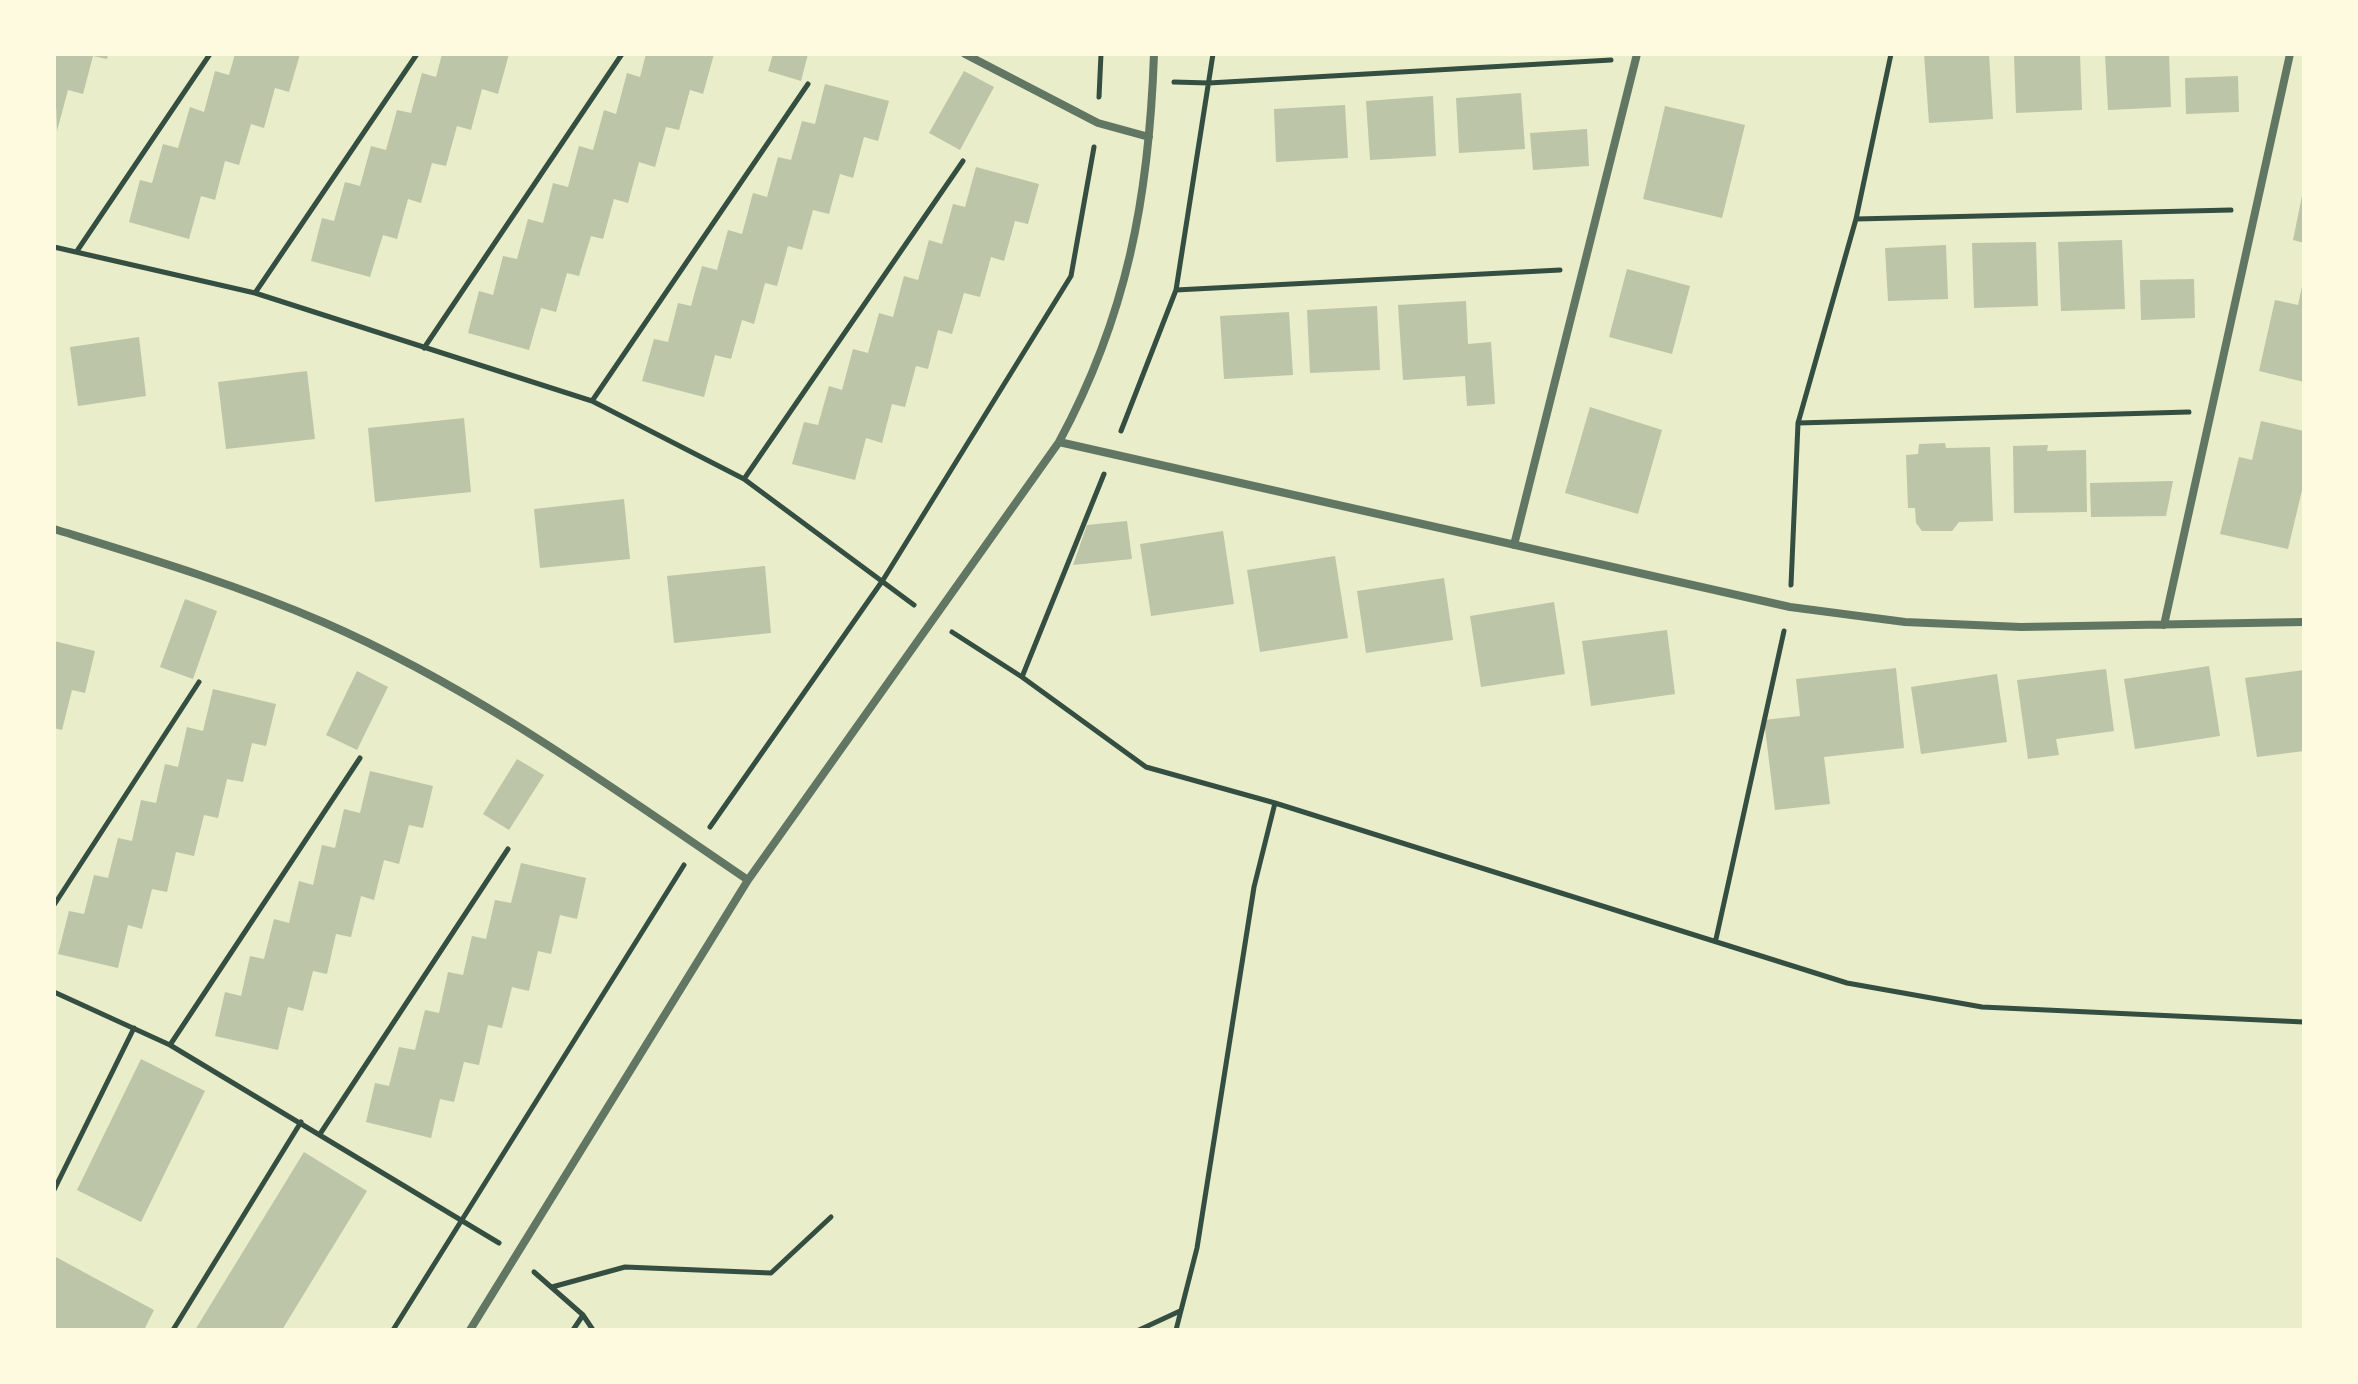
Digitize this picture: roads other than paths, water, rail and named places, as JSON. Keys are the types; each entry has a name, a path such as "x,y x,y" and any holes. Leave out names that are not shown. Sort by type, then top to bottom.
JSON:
{"street":[{"path":"965,54 1098,123 1149,137"},
{"path":"470,1330 748,880 1059,442 1088,388 1117,313 1139,218 1149,137 1154,54"},
{"path":"2164,625 2290,54"},
{"path":"1514,545 1637,56"},
{"path":"1059,442 1790,607 1905,622 2021,627 2304,622"},
{"path":"54,529 236,586 326,623 486,707 748,880"}]}
